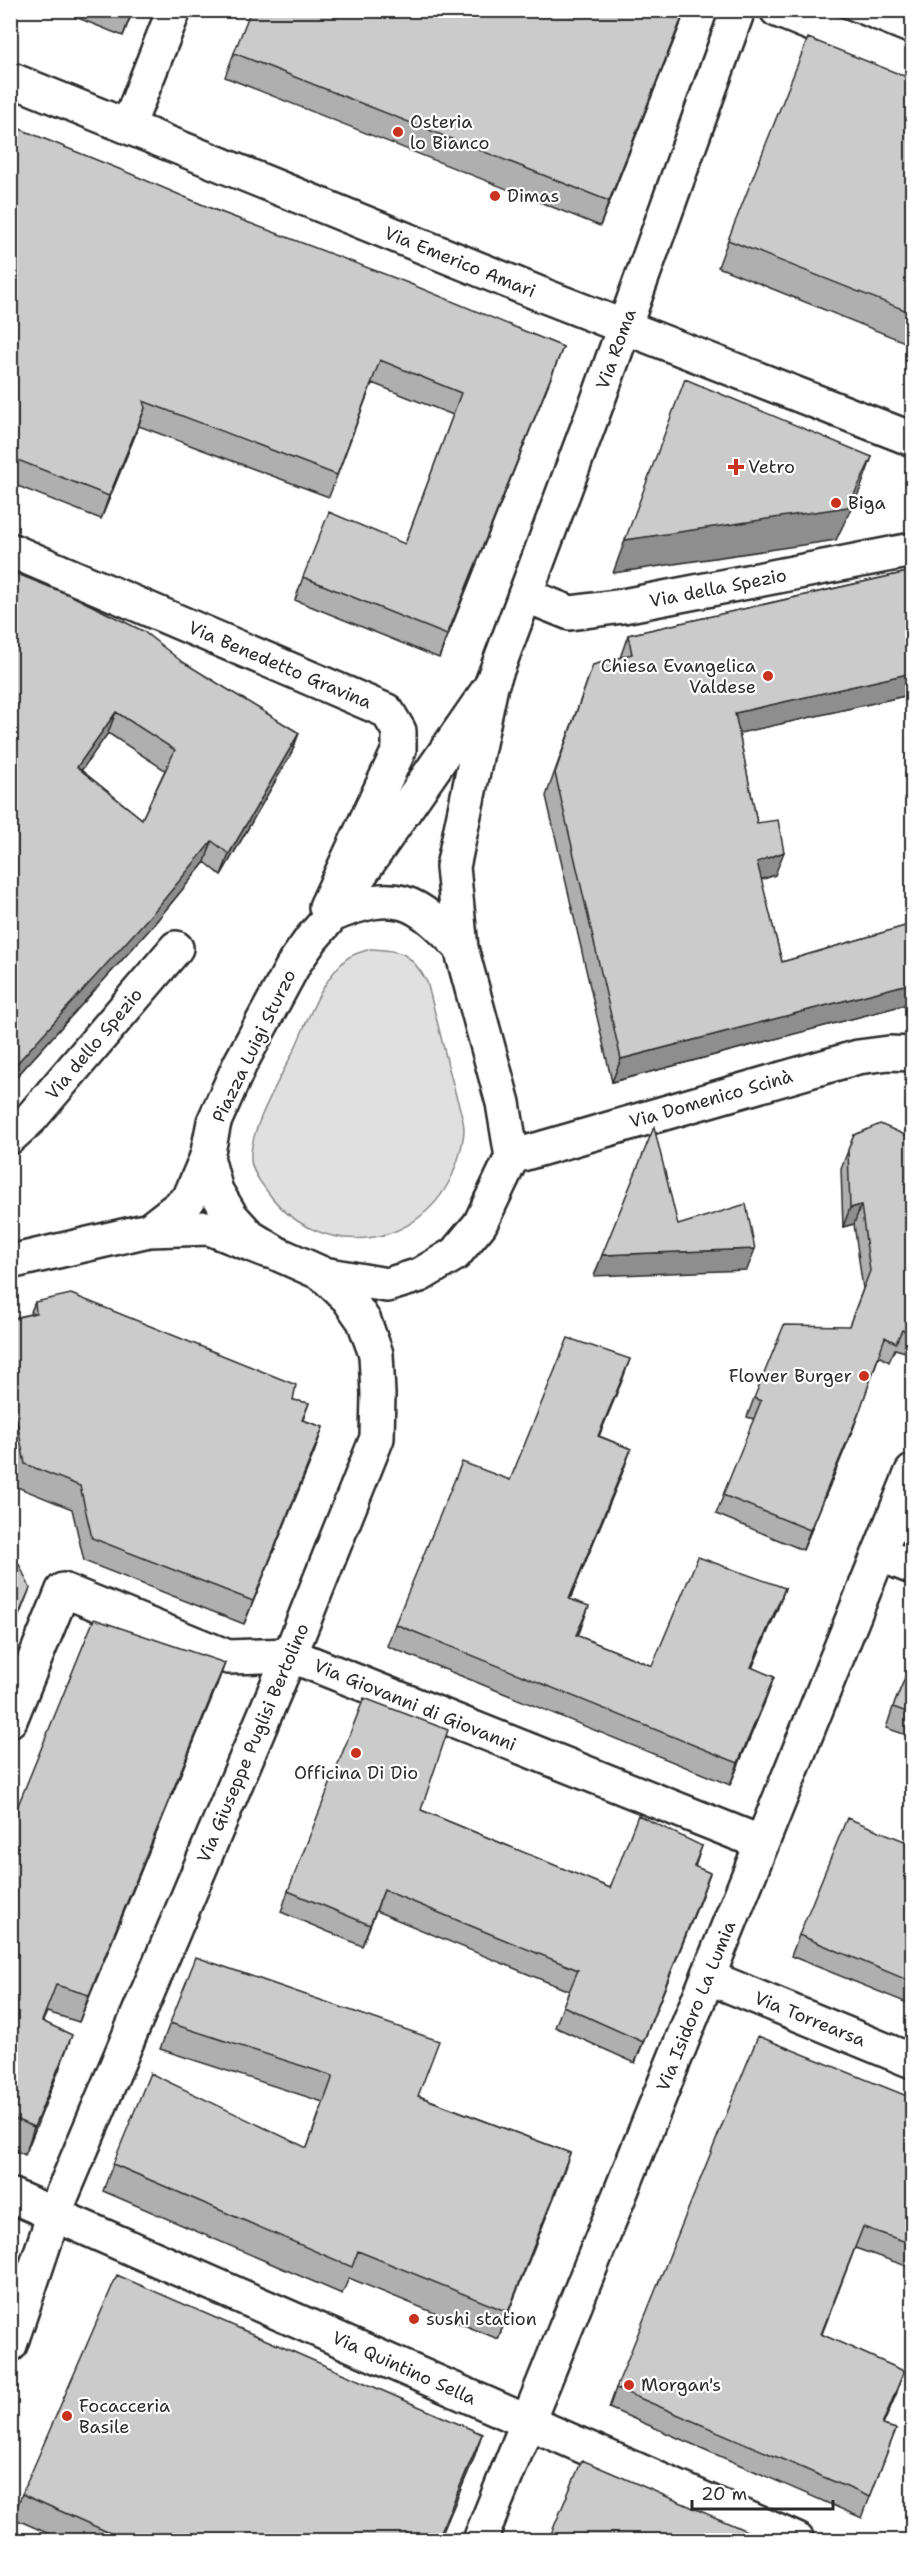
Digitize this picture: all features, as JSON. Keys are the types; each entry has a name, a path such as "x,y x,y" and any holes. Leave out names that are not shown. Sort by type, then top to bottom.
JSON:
{"street":[{"path":"128,126 174,10"},
{"name":"Via Roma","path":"491,686 738,10"},
{"path":"777,10 912,64"},
{"name":"Via Emerico Amari","path":"10,79 912,440"},
{"name":"Via Benedetto Gravina","path":"10,550 387,711 399,731 399,750 322,927"},
{"name":"Via della Spezio","path":"525,596 570,613 623,606 912,550"},
{"path":"491,686 453,867 461,948 503,1103 512,1156"},
{"name":"Piazza Luigi Sturzo","path":"491,686 291,971 240,1064 213,1122 207,1157 216,1191 231,1216 250,1237 278,1254 323,1274 387,1285 420,1275 455,1254 480,1224 512,1156"},
{"path":"322,927 358,904 389,899 415,908 435,921 461,948"},
{"name":"Via dello Spezio","path":"18,1118 176,948"},
{"name":"Via Domenico Scinà","path":"512,1156 858,1057 889,1053 912,1054"},
{"path":"149,1230 189,1198 207,1157"},
{"path":"10,1262 149,1230 209,1228 278,1254"},
{"name":"Via Giuseppe Puglisi Bertolino","path":"10,2345 54,2214 290,1655 376,1438 378,1394 375,1354 364,1321 348,1298 323,1274"},
{"name":"Via Isidoro La Lumia","path":"480,2541 912,1472"},
{"path":"879,1554 912,1567"},
{"name":"Via Giovanni di Giovanni","path":"10,1720 63,1590 228,1657 290,1655 762,1843"},
{"name":"Via Torrearsa","path":"708,1977 912,2061"},
{"name":"Via Quintino Sella","path":"10,2195 797,2541"}],"shaded area":[{"path":"370,949 390,950 404,955 416,965 427,982 462,1117 464,1134 452,1176 436,1202 415,1221 390,1233 364,1238 337,1237 311,1229 287,1213 256,1176 251,1163 252,1147 260,1119 328,980 345,960"}],"building":[{"path":"251,10 505,10 522,17 524,10 685,10 609,201 234,53"},
{"path":"808,38 912,79 912,313 728,240"},
{"path":"10,125 215,210 408,283 563,347 447,635 303,577 329,512 405,544 461,393 380,360 337,475 143,401 145,408 109,496 10,457"},
{"path":"685,379 872,457 848,507 625,540"},
{"path":"10,571 72,596 143,631 181,661 299,733 229,854 212,841 157,908 10,1071 10,811 14,804 10,802","holes":["116,712 175,750 142,819 77,767"]},
{"path":"912,571 912,673 735,713 757,823 778,820 784,852 757,862 782,962 912,924 912,983 621,1059 555,773 593,665 632,654 628,635"},
{"path":"880,1124 912,1138 912,1333 902,1330 896,1343 885,1337 860,1410 810,1530 723,1495 761,1401 754,1398 784,1325 849,1326 870,1271 861,1205 850,1208 848,1150 854,1135"},
{"path":"654,1127 678,1225 746,1204 755,1249 602,1255"},
{"path":"71,1294 296,1385 293,1400 309,1403 302,1420 323,1427 253,1601 92,1538 80,1486 25,1464 10,1397 10,1319 36,1313 35,1302"},
{"path":"568,1338 630,1359 598,1436 631,1449 569,1599 589,1606 576,1635 652,1666 698,1557 785,1588 751,1667 774,1677 738,1763 395,1624 462,1462 510,1480"},
{"path":"10,1561 19,1564 30,1588 10,1635"},
{"path":"94,1619 225,1663 89,1995 56,1985 42,2021 72,2035 34,2127 10,2117 10,1825"},
{"path":"912,1661 912,1714 893,1707"},
{"path":"364,1698 448,1730 421,1810 610,1888 638,1815 702,1846 694,1866 710,1873 643,2042 563,2006 578,1970 384,1890 370,1925 288,1891"},
{"path":"847,1818 912,1844 912,1982 799,1935"},
{"path":"196,1957 439,2041 418,2096 570,2153 508,2312 358,2251 352,2267 113,2164 150,2073 307,2148 333,2076 170,2023"},
{"path":"758,2036 912,2098 912,2244 863,2227 821,2334 904,2371 882,2425 896,2429 870,2497 616,2388"},
{"path":"117,2275 482,2434 437,2541 128,2541 22,2494"},
{"path":"582,2460 770,2541 548,2541"}],"place":[{"name":"Osteria lo Bianco","path":"398,132"},
{"name":"Dimas","path":"495,196"},
{"name":"Vetro","path":"736,467"},
{"name":"Biga","path":"836,503"},
{"name":"Chiesa Evangelica Valdese","path":"768,676"},
{"name":"Flower Burger","path":"864,1376"},
{"name":"Officina Di Dio","path":"356,1753"},
{"name":"sushi station","path":"414,2319"},
{"name":"Morgan's","path":"629,2385"},
{"name":"Focacceria Basile","path":"67,2416"}]}
